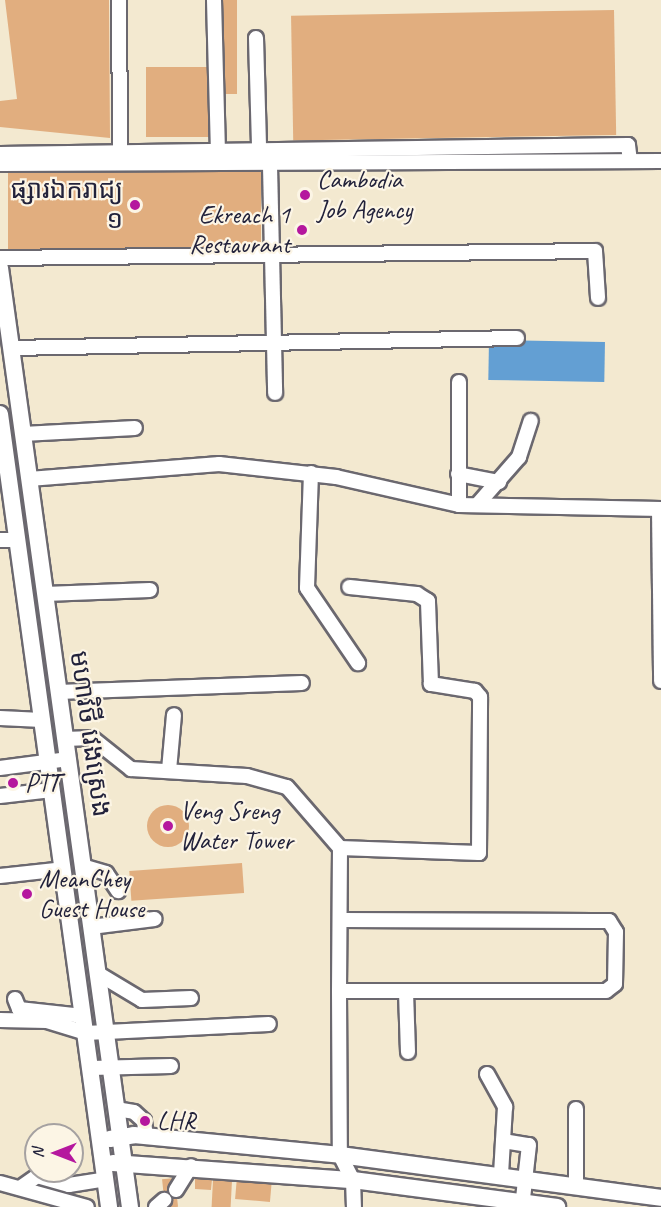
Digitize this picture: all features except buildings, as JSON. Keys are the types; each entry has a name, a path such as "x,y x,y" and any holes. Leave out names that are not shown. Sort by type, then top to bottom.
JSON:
{"main road":[{"name":"មហាវិថី វេងស្រេង","path":"0,268 120,1137 125,1206"},
{"name":"មហាវិថី វេងស្រេង","path":"0,414 109,1207"},
{"path":"100,1140 146,1137 340,1155 501,1174 661,1198"},
{"path":"105,1172 123,1162 191,1166 353,1180 522,1205 556,1207"}],"street":[{"path":"119,0 120,150"},
{"path":"214,0 218,149"},
{"path":"256,38 259,148"},
{"path":"0,154 259,148 628,145 630,161"},
{"path":"0,164 270,166 661,161"},
{"path":"270,166 275,393"},
{"path":"0,258 595,251 598,298"},
{"path":"11,348 274,347 517,339"},
{"path":"459,382 459,505"},
{"path":"0,414 20,411"},
{"path":"477,506 519,457 531,422"},
{"path":"23,434 135,428"},
{"path":"29,479 219,464 311,473 459,505 660,509 661,681"},
{"path":"311,473 307,588 358,663"},
{"path":"458,474 499,482"},
{"path":"0,540 18,540"},
{"path":"340,848 469,856 482,846 480,698 475,691 438,686 428,678 428,601 417,594 349,587"},
{"path":"45,594 150,590"},
{"path":"58,692 302,683"},
{"path":"169,770 174,716"},
{"path":"1,717 42,720"},
{"path":"65,739 92,738 131,769 247,776 287,787 340,848 340,1155 353,1180 354,1207"},
{"path":"0,768 68,759"},
{"path":"0,796 52,790"},
{"path":"82,866 106,873 117,891"},
{"path":"0,876 63,869"},
{"path":"91,927 154,919"},
{"path":"339,991 613,988 615,922 341,920"},
{"path":"97,973 142,1000 191,998"},
{"path":"406,992 408,1052"},
{"path":"15,999 19,1009 83,1016"},
{"path":"0,1020 47,1021 86,1034 269,1024"},
{"path":"90,1068 110,1065 171,1066"},
{"path":"487,1074 505,1107 501,1174"},
{"path":"116,1109 134,1112 144,1121 146,1137"},
{"path":"576,1109 576,1185"},
{"path":"503,1141 529,1145 522,1205"},
{"path":"176,1190 191,1166"},
{"path":"20,1188 37,1176 69,1185 105,1172"},
{"path":"0,1183 87,1207"}],"water":[{"path":"489,340 605,342 604,382 488,380"}],"place":[{"name":"Cambodia Job Agency","path":"305,195"},
{"name":"ផ្សារឯករាជ្យ ១","path":"135,205"},
{"name":"Ekreach 1 Restaurant","path":"302,230"},
{"name":"PTT","path":"13,783"},
{"name":"Veng Sreng Water Tower","path":"168,826"},
{"name":"MeanChey Guest House","path":"27,894"},
{"name":"LHR","path":"145,1121"}]}
